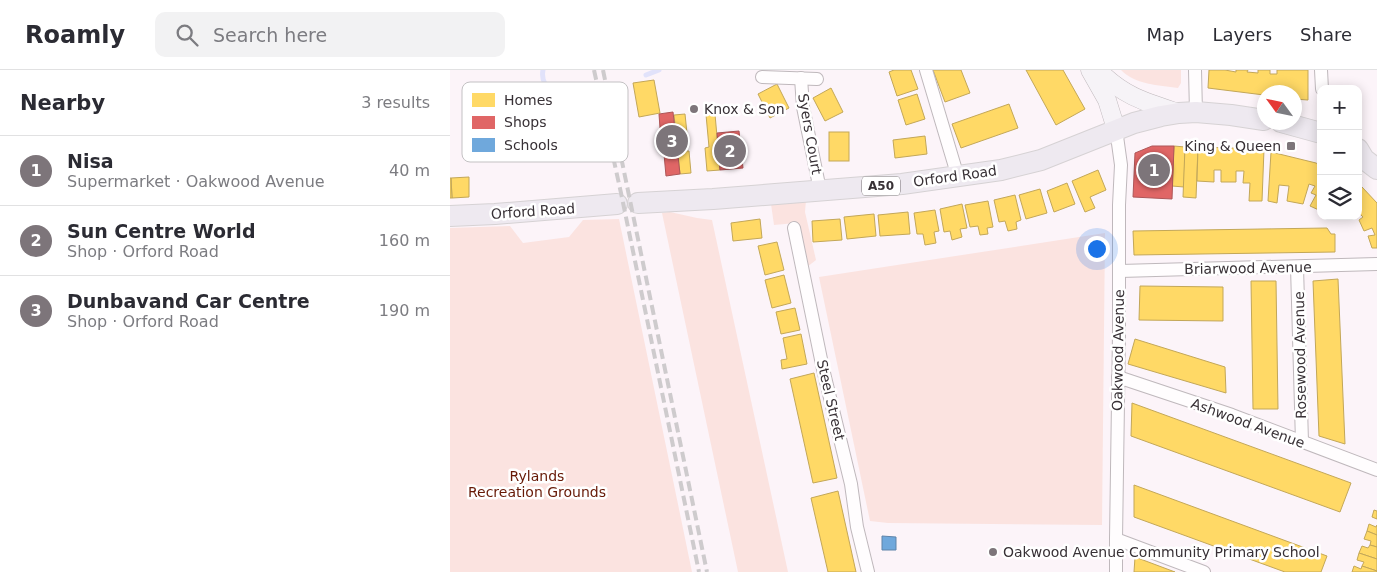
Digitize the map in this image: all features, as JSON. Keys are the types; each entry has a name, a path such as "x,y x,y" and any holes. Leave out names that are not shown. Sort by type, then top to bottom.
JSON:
{"main road":[{"name":"A50","path":"1116,129 1161,116 1188,113 1231,115 1257,119"},
{"path":"1302,127 1317,130"},
{"name":"Orford Road","path":"638,203 902,184 958,177 1001,170 1041,160 1079,146 1116,129"},
{"path":"1362,149 1370,149 1377,152"},
{"path":"1362,155 1377,169"},
{"name":"Orford Road","path":"450,216 617,204"}],"street":[{"path":"926,70 958,177"},
{"path":"1090,70 1107,100 1116,129"},
{"path":"1098,70 1123,92 1152,104 1188,113 1196,70"},
{"path":"1321,70 1322,85"},
{"name":"Syers Court","path":"762,77 817,79"},
{"name":"Syers Court","path":"801,78 803,107 820,190"},
{"name":"Oakwood Avenue","path":"1116,129 1121,165 1119,205 1120,271 1116,572"},
{"name":"Steel Street","path":"794,228 851,484 857,527 868,572"},
{"name":"Briarwood Avenue","path":"1120,271 1377,264"},
{"name":"Rosewood Avenue","path":"1297,267 1302,442"},
{"name":"Ashwood Avenue","path":"1118,377 1232,415 1377,470"},
{"path":"1116,539 1204,572"}],"green space":[{"path":"1121,70 1181,70 1181,83 1178,88 1148,84 1133,79"},
{"path":"806,200 805,212 816,260 807,267 796,223 774,225 771,204"},
{"path":"670,212 712,220 788,572 738,572 662,213"},
{"name":"Rylands Recreation Grounds","path":"619,219 692,572 450,572 450,228 510,226 523,243 569,237 583,220"},
{"path":"1105,233 1102,525 888,523 870,521 819,277"}],"building: Homes":[{"path":"894,70 911,70 918,89 897,96 889,72"},
{"path":"933,70 961,70 970,93 945,102"},
{"path":"1026,70 1063,70 1085,109 1056,125"},
{"path":"1209,70 1236,72 1236,70 1248,70 1247,72 1258,73 1258,70 1270,70 1270,74 1277,74 1277,70 1308,70 1308,100 1302,100 1302,85 1257,85 1257,94 1208,88"},
{"path":"654,80 660,113 639,117 633,83"},
{"path":"777,84 789,108 770,118 758,94"},
{"path":"831,88 843,112 825,121 813,98"},
{"path":"917,94 925,119 906,125 898,100"},
{"path":"714,103 720,170 707,171 705,148 709,147 705,104"},
{"path":"1009,104 1018,128 961,148 952,124"},
{"path":"685,114 688,143 684,144 685,151 689,151 691,173 680,174 674,115"},
{"path":"829,132 849,132 849,161 829,161"},
{"path":"925,136 927,154 895,158 893,140"},
{"path":"1174,146 1185,147 1184,187 1172,186"},
{"path":"1185,147 1198,147 1196,198 1183,197"},
{"path":"1198,147 1264,149 1262,201 1249,201 1250,183 1243,183 1244,171 1236,171 1236,182 1221,182 1221,170 1214,170 1214,182 1197,181"},
{"path":"1271,152 1317,164 1317,209 1310,206 1316,195 1311,193 1315,186 1309,184 1303,204 1287,201 1289,186 1279,185 1277,203 1268,201"},
{"path":"1098,170 1106,190 1090,197 1095,208 1085,212 1072,181"},
{"path":"469,177 469,197 452,198 451,178"},
{"path":"451,178 452,198 450,198"},
{"path":"1067,183 1075,204 1054,212 1047,191"},
{"path":"1362,187 1377,203 1377,248 1372,248 1368,236 1375,235 1372,228 1364,231 1359,220 1362,220"},
{"path":"1040,189 1047,213 1026,219 1019,195"},
{"path":"1015,195 1021,220 1016,222 1017,229 1008,231 1005,221 999,222 994,200"},
{"path":"988,201 993,227 987,228 988,234 980,235 978,226 970,227 965,205"},
{"path":"962,204 967,228 960,229 962,237 952,240 950,231 944,232 940,209"},
{"path":"935,210 939,231 934,232 936,243 925,245 923,234 917,234 914,213"},
{"path":"908,212 910,234 880,236 878,215"},
{"path":"874,214 876,236 847,239 844,217"},
{"path":"760,219 762,238 733,241 731,223"},
{"path":"840,219 842,240 813,242 812,221"},
{"path":"1327,228 1331,234 1335,234 1335,252 1134,255 1133,231"},
{"path":"777,242 784,270 765,275 758,246"},
{"path":"784,275 791,303 772,308 765,280"},
{"path":"1338,279 1345,444 1319,436 1313,281"},
{"path":"1251,281 1276,281 1278,409 1253,409"},
{"path":"1140,286 1223,287 1223,321 1139,320"},
{"path":"795,308 800,330 781,334 776,312"},
{"path":"801,334 807,364 782,369 781,360 787,359 783,338"},
{"path":"1135,339 1225,367 1226,393 1128,364"},
{"path":"814,373 837,478 813,483 790,379"},
{"path":"1132,403 1351,483 1340,512 1131,436"},
{"path":"1134,485 1327,556 1321,572 1285,572 1134,517"},
{"path":"838,491 856,572 828,572 811,498"},
{"path":"1374,510 1377,511 1377,519 1372,517"},
{"path":"1369,524 1376,527 1377,525 1377,535 1367,531"},
{"path":"1367,531 1377,535 1377,547 1370,545 1371,541 1364,539"},
{"path":"1370,545 1377,547 1377,559 1359,553 1362,546 1368,548"},
{"path":"1359,553 1377,559 1377,571 1362,566 1364,562 1357,560"},
{"path":"1135,557 1175,572 1134,572"},
{"path":"1354,566 1361,569 1362,566 1377,572 1352,572"}],"building: Shops":[{"path":"673,112 680,174 666,176 664,154 670,153 667,127 660,128 659,114"},
{"path":"739,131 743,168 720,170 717,133"},
{"path":"1152,146 1174,146 1172,199 1133,197 1135,153"}],"building: Schools":[{"path":"882,536 896,537 896,550 882,550"}],"waterway":[{"path":"543,70 544,82"},
{"path":"646,75 659,70"}],"railway":[{"path":"594,70 597,82"},
{"path":"603,70 605,82"},
{"path":"614,162 699,572"},
{"path":"622,162 707,572"}],"place":[{"name":"Knox & Son","path":"694,109"},
{"name":"Dunbavand Car Centre","path":"672,141"},
{"name":"King & Queen","path":"1291,146"},
{"name":"Sun Centre World","path":"730,151"},
{"name":"Nisa","path":"1154,170"},
{"name":"Oakwood Avenue Community Primary School","path":"993,552"}]}
